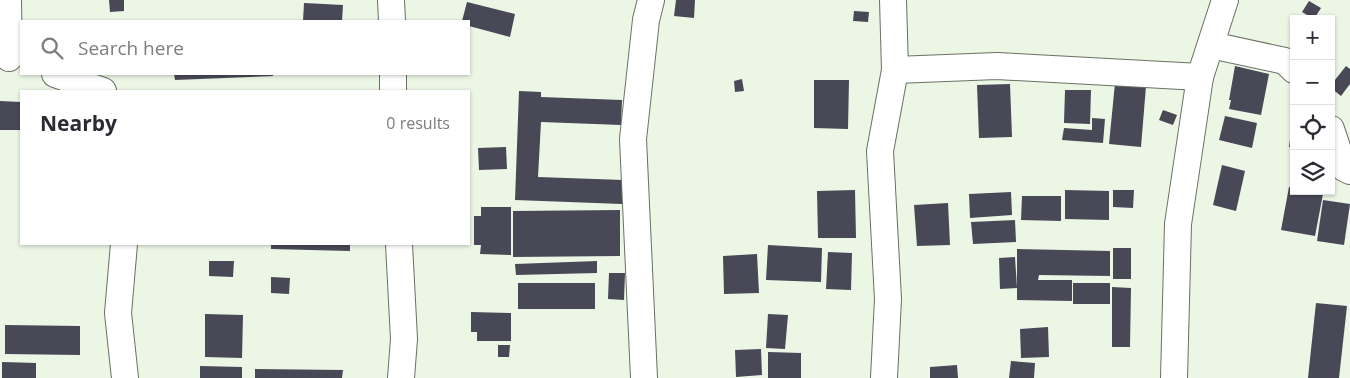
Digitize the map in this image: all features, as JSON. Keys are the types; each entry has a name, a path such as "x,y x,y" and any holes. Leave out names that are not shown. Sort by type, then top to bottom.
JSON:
{"street":[{"path":"8,0 10,60"},
{"path":"391,0 392,20"},
{"path":"644,378 634,140 646,20 651,0"},
{"path":"884,378 888,299 880,151 895,70 893,0"},
{"path":"1174,378 1178,224 1200,77 1225,0"},
{"path":"1211,45 1285,61 1290,66"},
{"path":"895,70 996,66 1200,77"},
{"path":"58,75 99,90"},
{"path":"393,75 393,90"},
{"path":"1335,142 1344,168 1350,171"},
{"path":"124,245 118,313 125,378"},
{"path":"399,245 404,339 400,378"}],"building":[{"path":"109,0 124,0 124,11 110,12"},
{"path":"676,0 695,0 694,18 674,16"},
{"path":"1309,1 1321,8 1317,15 1307,15 1302,12"},
{"path":"467,2 515,14 510,37 470,26 470,20 462,20"},
{"path":"304,3 343,5 342,20 303,20"},
{"path":"854,11 869,12 868,22 853,21"},
{"path":"1235,66 1269,74 1261,115 1229,109"},
{"path":"1346,66 1350,69 1350,84 1341,96 1335,91 1335,80"},
{"path":"174,75 273,75 273,76 175,80"},
{"path":"742,79 744,91 735,92 734,81"},
{"path":"814,80 849,80 848,129 814,128"},
{"path":"1115,83 1146,86 1141,147 1109,144"},
{"path":"1010,84 1012,137 979,138 977,85"},
{"path":"1065,90 1091,90 1090,124 1064,123"},
{"path":"519,91 541,92 541,97 622,100 621,125 541,122 538,177 623,180 622,204 515,200"},
{"path":"0,101 20,102 20,130 0,130"},
{"path":"1163,110 1177,115 1173,125 1159,120"},
{"path":"1225,116 1257,123 1252,148 1219,140"},
{"path":"1092,118 1105,119 1103,143 1062,140 1064,128 1092,130"},
{"path":"506,147 507,169 479,170 478,148"},
{"path":"1222,165 1245,171 1236,211 1213,205"},
{"path":"1289,187 1290,195 1323,195 1315,236 1281,230"},
{"path":"855,190 856,238 818,238 817,191"},
{"path":"1065,190 1109,191 1109,220 1065,219"},
{"path":"1113,190 1134,190 1133,208 1113,207"},
{"path":"1011,192 1012,215 970,218 969,194"},
{"path":"1022,196 1061,196 1061,221 1021,220"},
{"path":"1323,200 1350,204 1344,245 1317,241"},
{"path":"948,203 950,245 917,246 914,205"},
{"path":"481,207 511,207 511,255 480,254 481,245 474,245 474,216 481,216"},
{"path":"620,210 620,256 513,257 513,211"},
{"path":"1015,220 1016,242 973,244 971,222"},
{"path":"271,245 350,245 350,251 271,249"},
{"path":"768,245 822,248 821,282 766,280"},
{"path":"1113,248 1131,248 1131,279 1113,279"},
{"path":"1017,249 1110,251 1110,276 1039,275 1038,280 1072,280 1072,301 1017,300"},
{"path":"828,252 852,253 851,290 826,289"},
{"path":"757,254 759,293 724,294 723,256"},
{"path":"1015,257 1017,288 1000,289 999,258"},
{"path":"209,261 234,261 233,277 209,276"},
{"path":"597,261 597,273 516,275 515,264"},
{"path":"609,273 625,273 624,300 608,299"},
{"path":"271,277 290,278 289,294 271,293"},
{"path":"518,283 595,283 595,309 518,309"},
{"path":"1073,283 1110,283 1110,304 1073,304"},
{"path":"1112,287 1131,288 1130,347 1112,347"},
{"path":"1316,303 1347,306 1339,378 1308,378"},
{"path":"471,312 511,313 511,341 477,341 477,332 471,332"},
{"path":"205,314 243,315 242,358 205,357"},
{"path":"768,314 788,315 785,349 766,348"},
{"path":"5,325 80,326 80,355 5,354"},
{"path":"1048,327 1049,357 1021,358 1020,329"},
{"path":"498,345 510,345 509,357 498,357"},
{"path":"761,349 762,375 736,377 735,350"},
{"path":"768,352 801,353 801,378 768,378"},
{"path":"1011,361 1035,363 1034,378 1009,378"},
{"path":"2,362 36,363 36,378 2,378"},
{"path":"957,365 958,378 930,378 930,367"},
{"path":"200,366 242,367 242,378 200,378"},
{"path":"255,369 343,370 342,378 255,378"}]}
